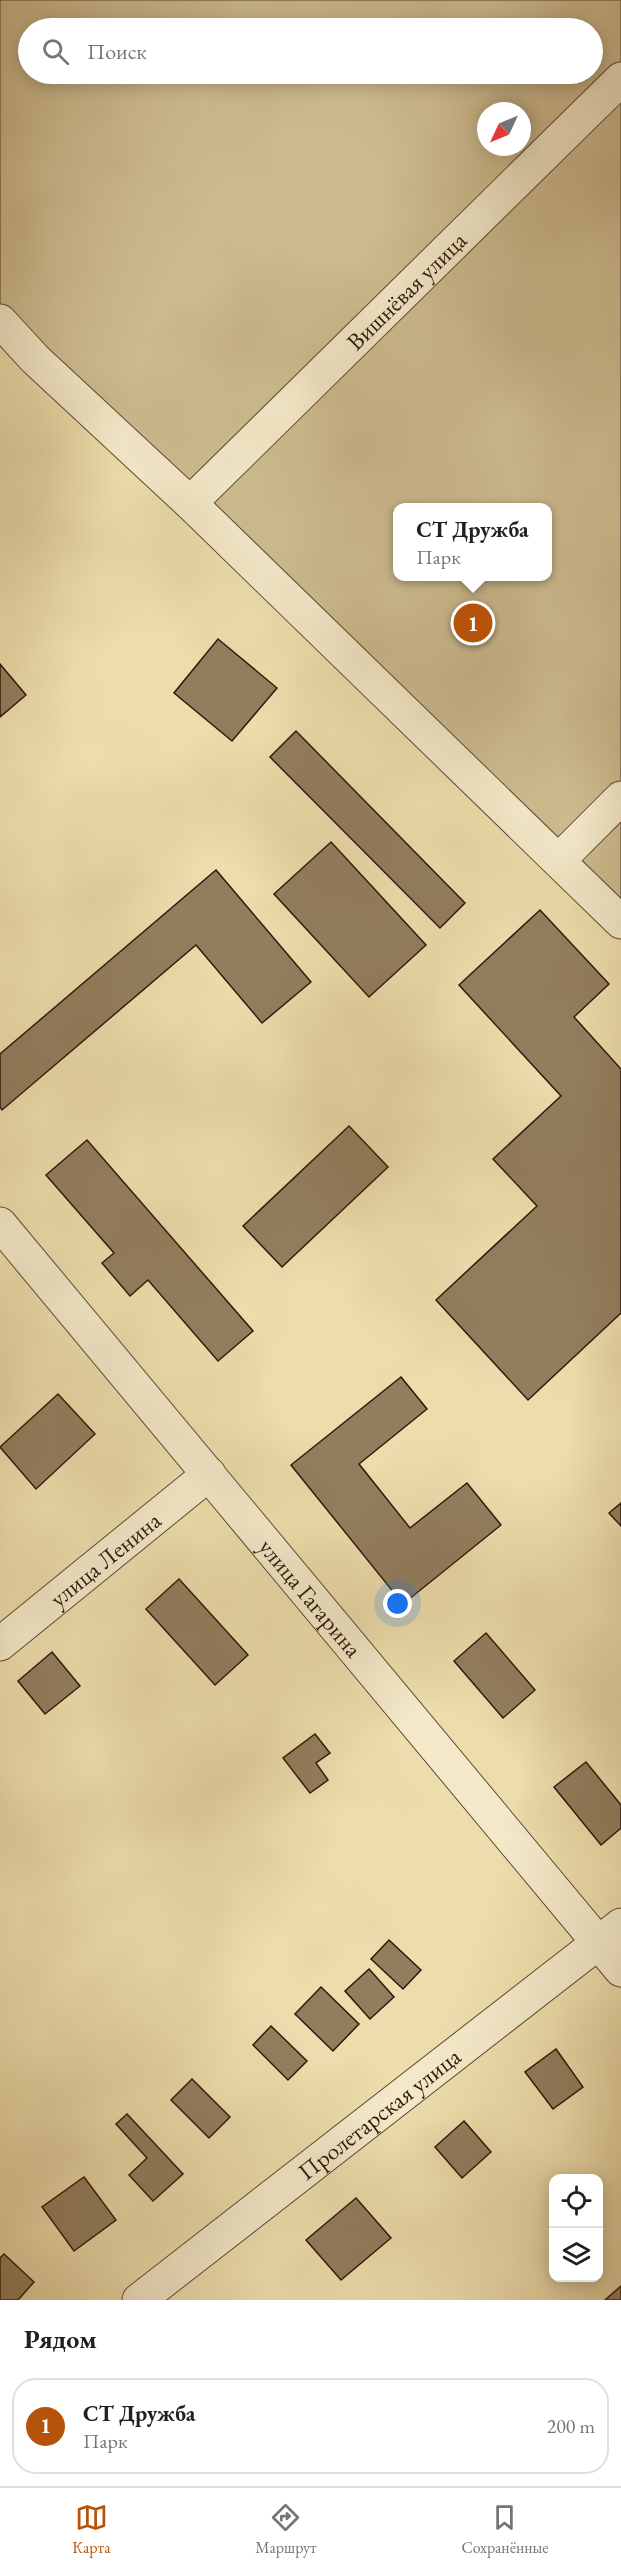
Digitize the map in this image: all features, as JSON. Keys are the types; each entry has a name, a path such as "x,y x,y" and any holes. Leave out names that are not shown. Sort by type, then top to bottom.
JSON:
{"street":[{"name":"Вишнёвая улица","path":"190,503 621,79"},
{"path":"0,321 35,359 190,503 621,922"},
{"path":"559,860 621,798"},
{"name":"улица Гагарина","path":"0,1224 208,1474 610,1934 621,1970"},
{"name":"улица Ленина","path":"0,1644 208,1474"},
{"name":"Пролетарская улица","path":"139,2300 610,1934"}],"shaded area":[{"path":"0,0 621,0 621,905 27,341 0,305"}],"building":[{"path":"218,639 277,688 232,741 174,693"},
{"path":"0,664 26,695 0,717"},
{"path":"296,731 465,903 440,928 270,757"},
{"path":"331,842 426,945 369,997 274,894"},
{"path":"216,870 311,982 262,1023 196,945 2,1110 0,1107 0,1054"},
{"path":"540,910 609,984 574,1017 621,1069 621,1313 528,1400 436,1300 537,1206 493,1159 561,1096 459,985"},
{"path":"349,1126 388,1167 282,1267 243,1226"},
{"path":"87,1140 253,1331 218,1361 148,1280 130,1296 102,1263 114,1253 46,1175"},
{"path":"401,1377 427,1409 359,1464 410,1528 467,1483 501,1525 403,1604 291,1465"},
{"path":"58,1394 95,1434 36,1489 0,1447"},
{"path":"621,1503 621,1526 609,1513"},
{"path":"179,1579 248,1655 215,1685 146,1609"},
{"path":"486,1633 535,1690 503,1718 454,1661"},
{"path":"52,1652 80,1686 45,1714 18,1681"},
{"path":"315,1734 330,1753 316,1763 328,1780 310,1793 283,1758"},
{"path":"586,1762 621,1805 621,1828 601,1845 554,1787"},
{"path":"389,1940 421,1970 403,1989 371,1959"},
{"path":"369,1969 394,1997 370,2019 345,1991"},
{"path":"321,1987 359,2024 333,2051 295,2014"},
{"path":"271,2026 307,2061 288,2080 253,2045"},
{"path":"556,2049 583,2087 553,2109 525,2072"},
{"path":"192,2079 230,2117 209,2138 171,2100"},
{"path":"127,2114 183,2174 153,2201 129,2175 147,2158 116,2124"},
{"path":"464,2121 491,2152 462,2178 435,2147"},
{"path":"84,2177 116,2220 74,2251 42,2207"},
{"path":"356,2198 391,2238 341,2280 306,2240"},
{"path":"4,2254 34,2282 18,2300 0,2300 0,2258"},
{"path":"621,2286 621,2300 605,2300"}],"place":[{"name":"СТ Дружба","path":"473,623"}]}
